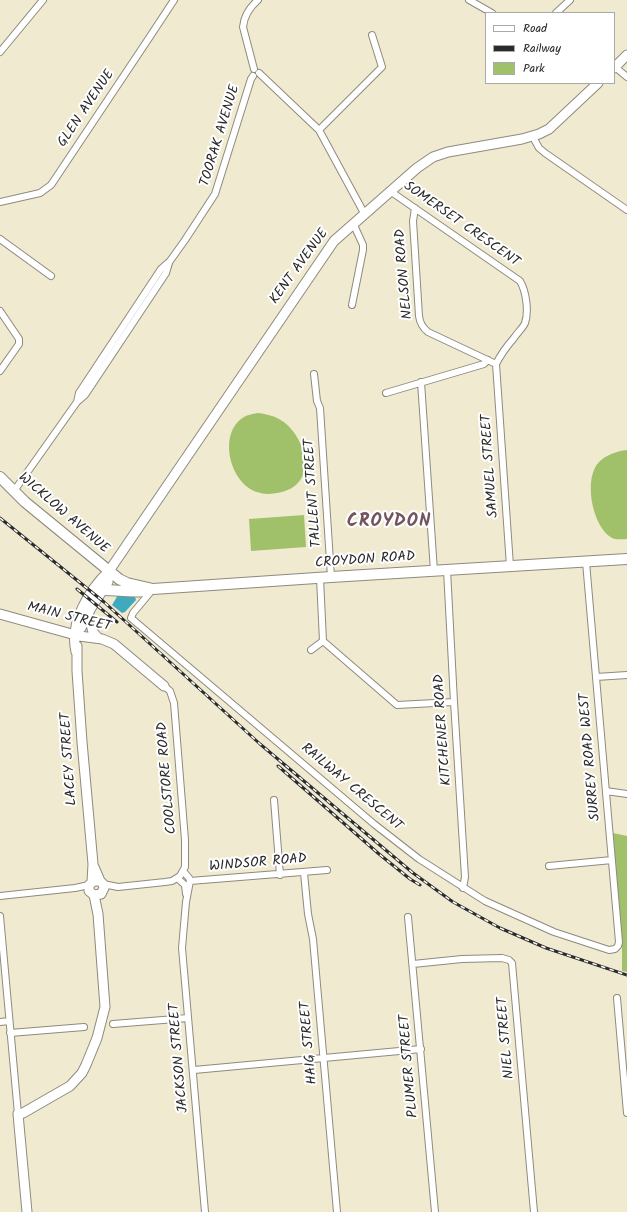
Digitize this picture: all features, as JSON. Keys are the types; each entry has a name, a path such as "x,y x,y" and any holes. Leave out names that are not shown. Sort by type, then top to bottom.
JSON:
{"main road":[{"path":"615,66 627,55"},
{"name":"KENT AVENUE","path":"77,636 76,626 84,603 109,571 334,241 364,213 425,162 440,154 448,152 533,137 549,129 597,84"},
{"name":"WICKLOW AVENUE","path":"0,477 26,502 109,571"},
{"name":"CROYDON ROAD","path":"109,571 127,583 153,589 434,570 627,559"},
{"name":"KENT AVENUE","path":"77,636 88,613 108,582 109,571"},
{"path":"104,590 136,592 153,589"},
{"path":"88,613 93,632 98,638"},
{"name":"MAIN STREET","path":"0,614 77,636 106,640 114,644 164,686"},
{"name":"LACEY STREET","path":"18,1114 23,1114 70,1086 82,1073 97,1038 105,1007 96,888 82,742 76,652 74,643 77,636"},
{"path":"18,1114 27,1212"}],"street":[{"path":"0,52 43,0"},
{"name":"GLEN AVENUE","path":"0,202 40,193 51,185 174,0"},
{"path":"258,0 252,6 244,21 243,27 254,69 251,74 253,76 257,76 259,73"},
{"path":"469,0 490,12"},
{"path":"557,12 570,0"},
{"path":"319,130 382,67 372,35"},
{"path":"615,68 627,77"},
{"path":"254,69 258,69 259,73 319,130 364,213"},
{"name":"TOORAK AVENUE","path":"14,491 76,402 79,393 161,269 170,261 216,194 253,76"},
{"path":"533,137 539,148 545,153 627,210"},
{"name":"SOMERSET CRESCENT","path":"390,191 520,281 523,286 526,302 526,317 524,324 502,353 496,364"},
{"name":"NELSON ROAD","path":"415,208 413,221 420,323 428,332 496,364"},
{"path":"352,305 364,250 354,223"},
{"path":"0,239 51,276"},
{"path":"0,311 19,339 19,344 0,371"},
{"path":"386,393 484,364 488,360"},
{"name":"SAMUEL STREET","path":"496,364 510,566"},
{"name":"TALLENT STREET","path":"314,374 317,401 320,408 331,577"},
{"path":"421,382 434,570"},
{"name":"SURREY ROAD WEST","path":"586,562 619,942 615,949"},
{"name":"KITCHENER ROAD","path":"447,570 466,878 463,888"},
{"path":"320,578 323,641 397,705 454,702"},
{"name":"RAILWAY CRESCENT","path":"153,589 133,613 131,618 374,824 419,859 485,901 554,932 609,950 615,949"},
{"path":"311,650 323,641"},
{"path":"596,677 627,675"},
{"name":"COOLSTORE ROAD","path":"164,686 170,691 174,699 185,840 185,861 183,872"},
{"path":"606,791 627,794"},
{"path":"274,800 280,875"},
{"path":"549,866 612,860"},
{"name":"WINDSOR ROAD","path":"190,881 280,875 327,870"},
{"path":"0,896 75,888 96,888 165,882 172,881 183,872"},
{"name":"WINDSOR ROAD","path":"183,872 190,881 186,902"},
{"name":"HAIG STREET","path":"304,873 308,914 313,939 337,1212"},
{"path":"177,878 185,885 186,902"},
{"name":"JACKSON STREET","path":"186,902 182,948 194,1070 205,1212"},
{"path":"0,916 18,1114"},
{"name":"PLUMER STREET","path":"408,917 435,1212"},
{"name":"NIEL STREET","path":"413,964 462,959 502,958 509,960 512,963 534,1212"},
{"path":"617,998 627,1113"},
{"path":"114,1024 188,1018"},
{"path":"0,1022 9,1021"},
{"path":"10,1033 84,1027"},
{"path":"194,1070 421,1049"}],"green space":[{"path":"258,413 266,414 279,419 296,435 301,446 305,469 301,479 294,487 282,492 263,494 257,492 240,480 234,470 229,448 230,437 234,427 241,419"},
{"path":"627,450 627,539 615,539 605,532 599,524 592,502 591,479 594,469 605,457 619,451"},
{"path":"304,515 306,547 251,551 249,519"},
{"path":"613,833 627,836 627,972 622,971 622,948"}],"water":[{"path":"118,595 135,597 136,600 125,612 122,613 112,605"}],"railway":[{"path":"0,518 104,602 260,744 413,873 453,902 500,928 546,948 627,975"},
{"path":"77,589 117,622"},
{"path":"278,766 379,854 410,879 420,885"}],"district":[{"name":"CROYDON","path":"389,523"}]}
